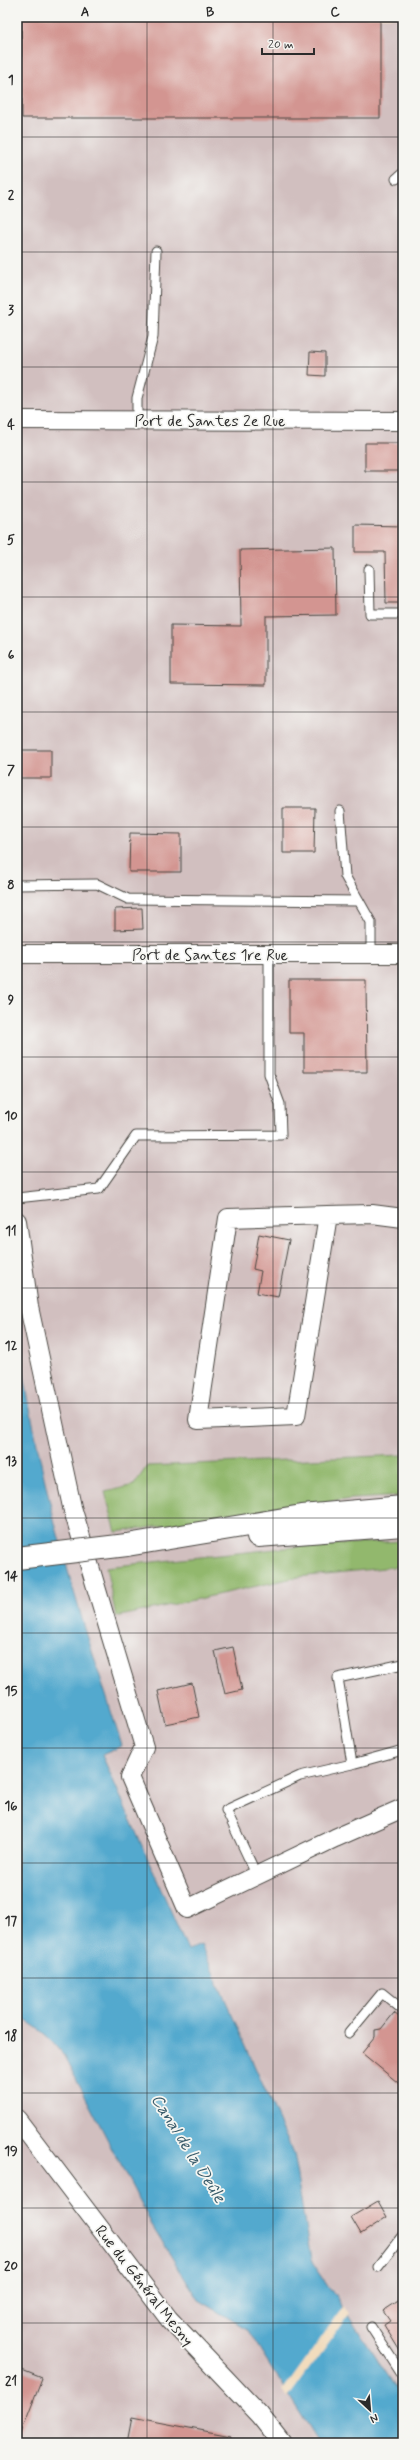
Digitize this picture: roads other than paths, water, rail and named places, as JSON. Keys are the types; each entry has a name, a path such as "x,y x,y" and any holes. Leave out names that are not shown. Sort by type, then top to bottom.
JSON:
{"main road":[{"path":"127,1545 302,1516 403,1507"},
{"path":"17,1558 127,1545 403,1525"}],"street":[{"name":"Port de Santes 2e Rue","path":"17,420 403,421"},
{"name":"Port de Santes 1re Rue","path":"17,954 403,954"},
{"path":"328,1215 296,1416 198,1420 228,1218 328,1215 372,1214 403,1218"},
{"path":"17,1221 29,1307 70,1500 144,1747 130,1777 187,1909 335,1838 403,1808"},
{"name":"Rue du Général Mesny","path":"17,2119 169,2319 260,2415 282,2443"}],"lane":[{"path":"137,420 137,398 153,337 156,250"},
{"path":"369,569 370,614 403,614"},
{"path":"340,811 345,876 371,922 370,954"},
{"path":"17,886 97,884 128,899 359,901"},
{"path":"17,1198 99,1189 136,1136 281,1135 280,1104 269,1074 268,954"},
{"path":"352,1764 338,1678 403,1664"},
{"path":"257,1876 226,1810 300,1776 403,1750"},
{"path":"349,2033 382,1993 403,2010"},
{"path":"378,2267 403,2235"},
{"path":"371,2328 403,2376"}],"water":[{"name":"Canal de la Deûle","path":"17,1336 39,1453 62,1551 122,1746 102,1755 188,1950 201,1945 293,2153 311,2260 403,2398 403,2443 319,2443 247,2329 198,2300 152,2225 63,2054 43,2032 17,2016"}]}
